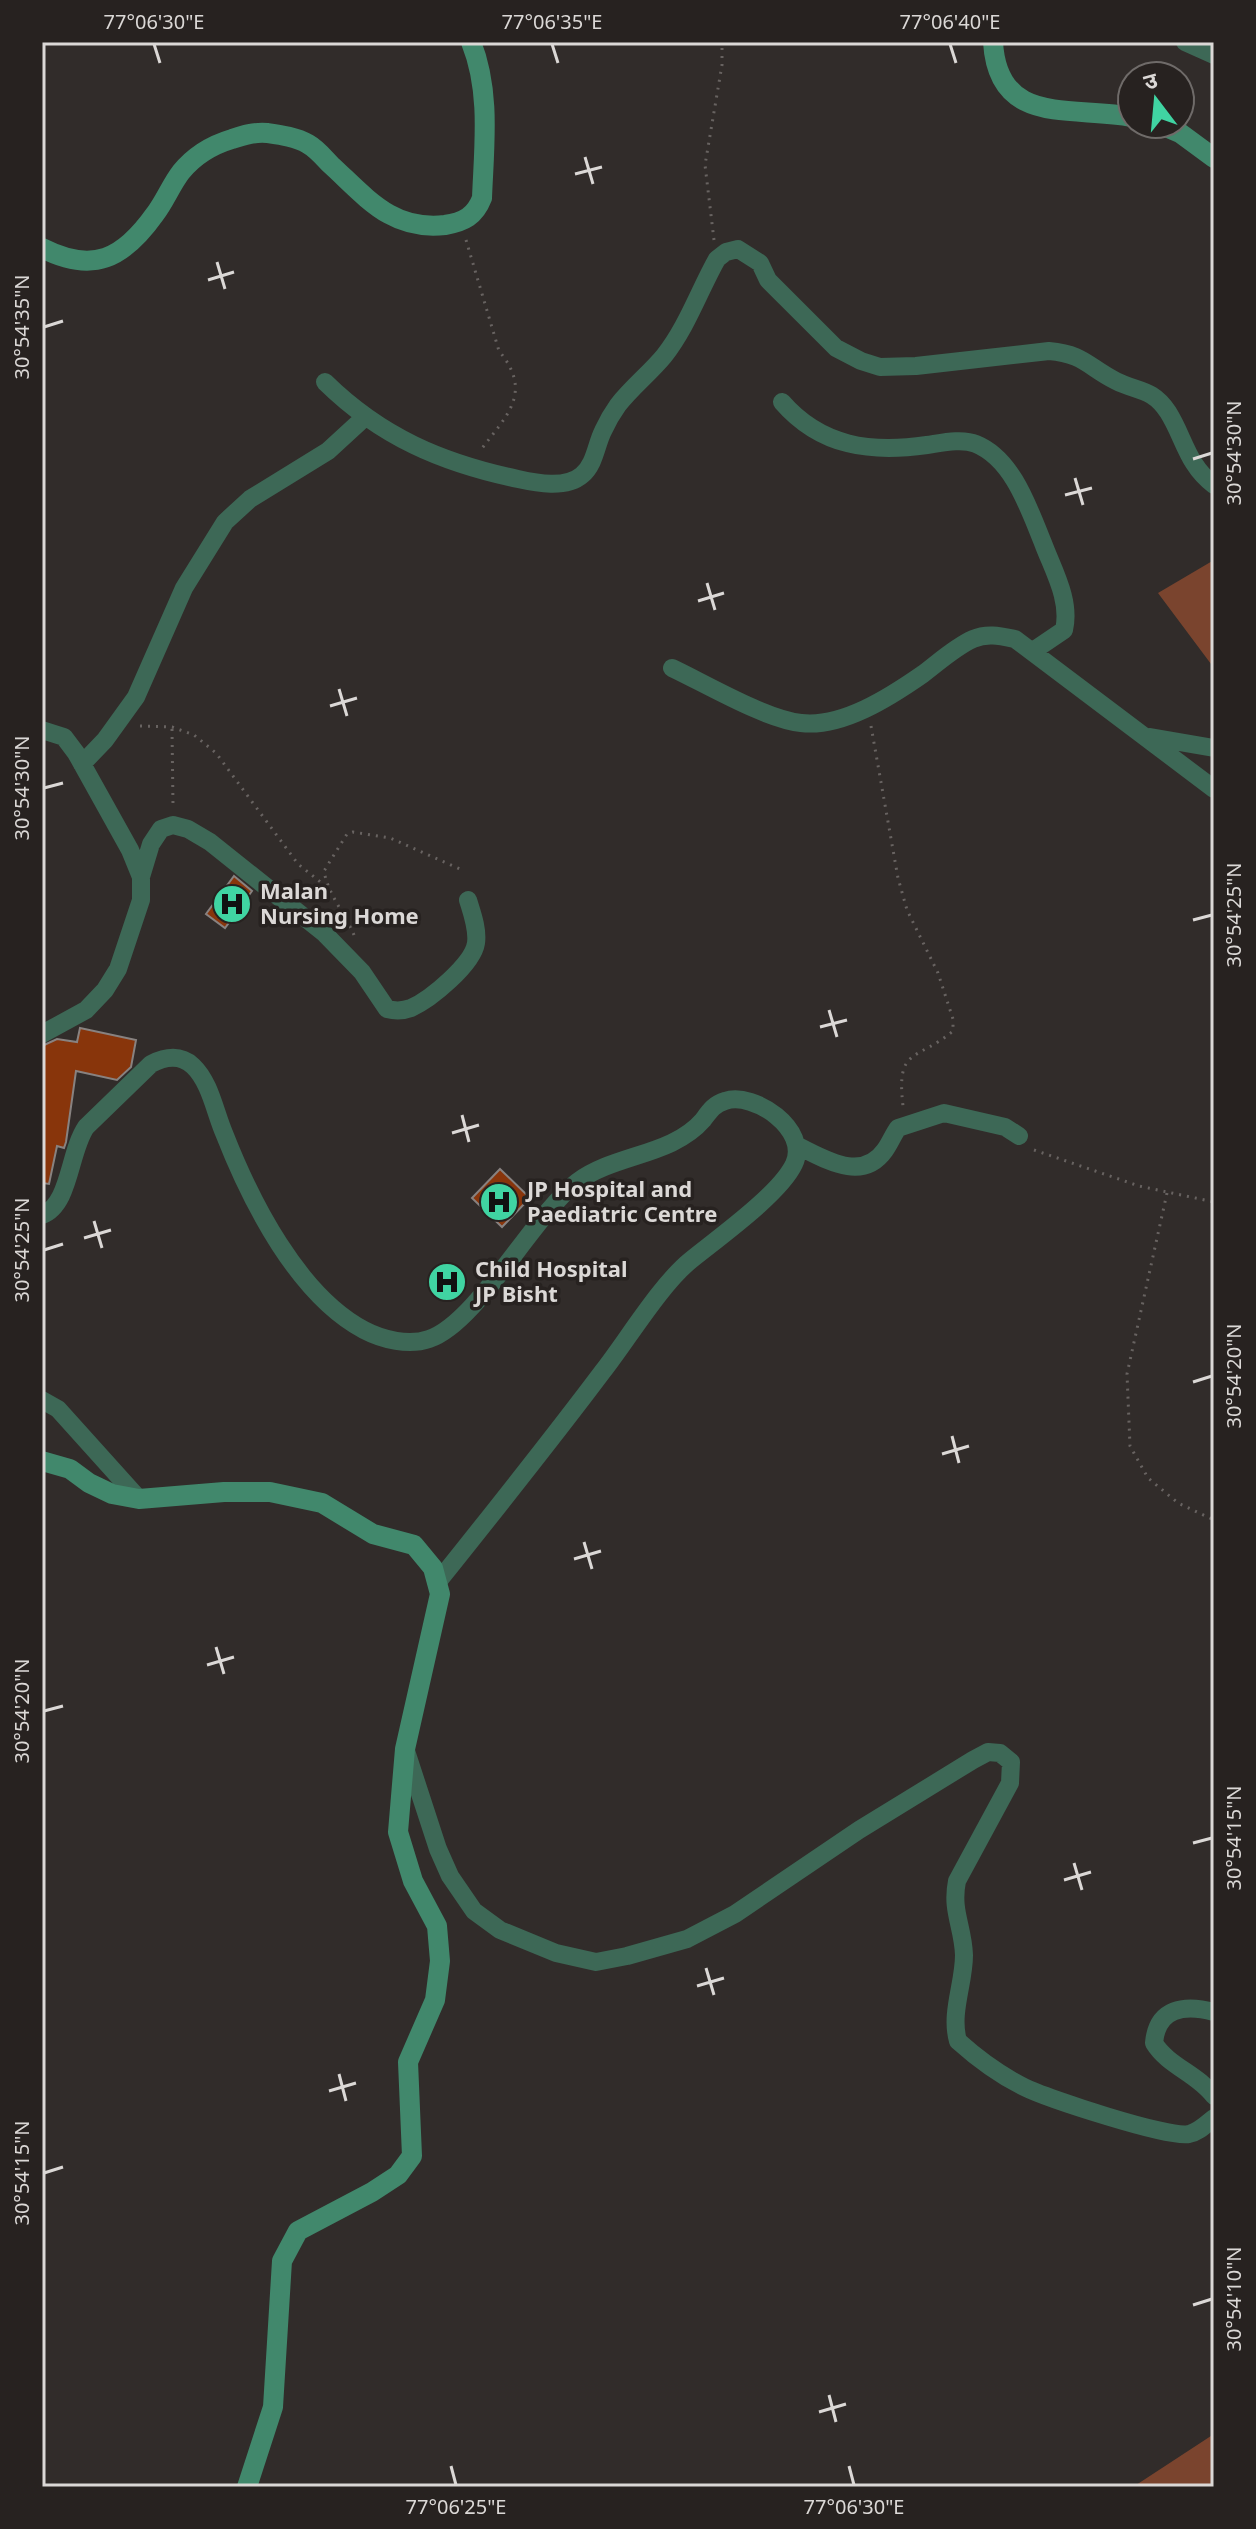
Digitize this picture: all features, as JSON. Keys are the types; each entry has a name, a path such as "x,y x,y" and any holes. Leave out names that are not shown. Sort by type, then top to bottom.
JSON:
{"main road":[{"path":"42,248 60,257 86,263 114,256 155,215 181,173 198,156 222,142 255,132 285,135 310,145 382,212 406,223 436,226 468,219 482,198 486,106 479,61 471,42"},
{"path":"993,42 994,64 1007,88 1035,108 1066,113 1116,114"},
{"path":"1190,140 1214,158"},
{"path":"42,1461 70,1469 112,1494 139,1499 224,1492 270,1492 322,1503 373,1534 414,1545 433,1568 440,1594 405,1749 398,1832 413,1881 437,1926 440,1961 435,2000 408,2062 412,2156 407,2165 372,2192 298,2231 282,2261 273,2407 247,2487"}],"street":[{"path":"1185,42 1214,55"},
{"path":"325,382 350,407 417,448 468,469 540,484 565,482 582,475 592,461 602,432 618,405 678,337 717,259 726,252 738,249 760,263 768,280 836,348 861,361 880,367 916,366 1049,351 1071,353 1115,381 1146,390 1158,401 1175,425 1183,447 1214,485"},
{"path":"782,402 797,420 827,438 862,446 902,449 950,442 975,443 1001,463 1023,493 1066,606 1064,630 1033,651"},
{"path":"82,764 136,697 184,588 225,522 250,499 328,451 365,417"},
{"path":"672,668 783,720 805,724 838,719 868,707 974,639 995,635 1015,639 1214,789"},
{"path":"42,730 64,737 130,850 141,877"},
{"path":"1145,737 1214,748"},
{"path":"42,1034 86,1010 105,990 118,969 141,900 141,877 151,844 161,829 173,825 188,829 210,842 324,933 362,972 387,1009 396,1011 412,1007 468,963 476,943 475,923 468,900"},
{"path":"42,1215 49,1213 59,1202 79,1138 86,1127 151,1064 163,1058 178,1058 193,1066 207,1089 224,1135 272,1232 307,1281 342,1318 380,1339 429,1339 453,1325 473,1304 558,1199 580,1180 689,1134 714,1106 727,1100 741,1100 769,1111 789,1126 798,1146 796,1160 780,1182 752,1211 680,1269 535,1461 437,1583"},
{"path":"798,1146 849,1168 862,1167 877,1160 898,1128 944,1113 1005,1127 1019,1136"},
{"path":"42,1400 58,1409 139,1499"},
{"path":"405,1749 438,1849 450,1876 474,1911 500,1930 556,1953 596,1962 687,1939 723,1920 859,1830 973,1760 988,1752 1000,1753 1011,1762 1010,1783 957,1881 954,1899 964,1951 956,2019 958,2041 980,2060 1024,2087 1167,2134 1186,2135 1214,2118"},
{"path":"1214,2012 1183,2009 1163,2016 1155,2029 1154,2043 1172,2062 1206,2085 1214,2096"}],"path":[{"path":"717,259 705,165 722,65 722,42"},
{"path":"461,221 499,351 511,365 517,390 516,401 468,469"},
{"path":"868,707 898,878 907,910 938,973 953,1019 953,1031 913,1055 904,1064 900,1080 906,1125"},
{"path":"116,725 172,727 194,735 216,753 298,864 329,889 345,913 354,936"},
{"path":"172,727 173,825"},
{"path":"329,889 324,871 341,841 353,832 390,838 460,869"},
{"path":"1019,1136 1046,1156 1139,1186 1214,1202"},
{"path":"1167,1193 1127,1374 1130,1446 1148,1478 1178,1503 1214,1520"}],"shaded area":[{"path":"1214,560 1214,668 1158,593"},
{"path":"1214,2434 1214,2487 1133,2487"}],"building":[{"path":"234,876 252,891 225,928 206,914"},
{"path":"80,1028 136,1040 131,1067 117,1080 76,1071 66,1142 64,1148 57,1146 49,1184 42,1183 42,1046 57,1039 77,1042"},
{"path":"500,1169 530,1198 502,1227 472,1198"}],"place":[{"name":"Malan Nursing Home","path":"232,904"},
{"name":"JP Hospital and Paediatric Centre","path":"499,1202"},
{"name":"Child Hospital JP Bisht","path":"447,1282"}]}
